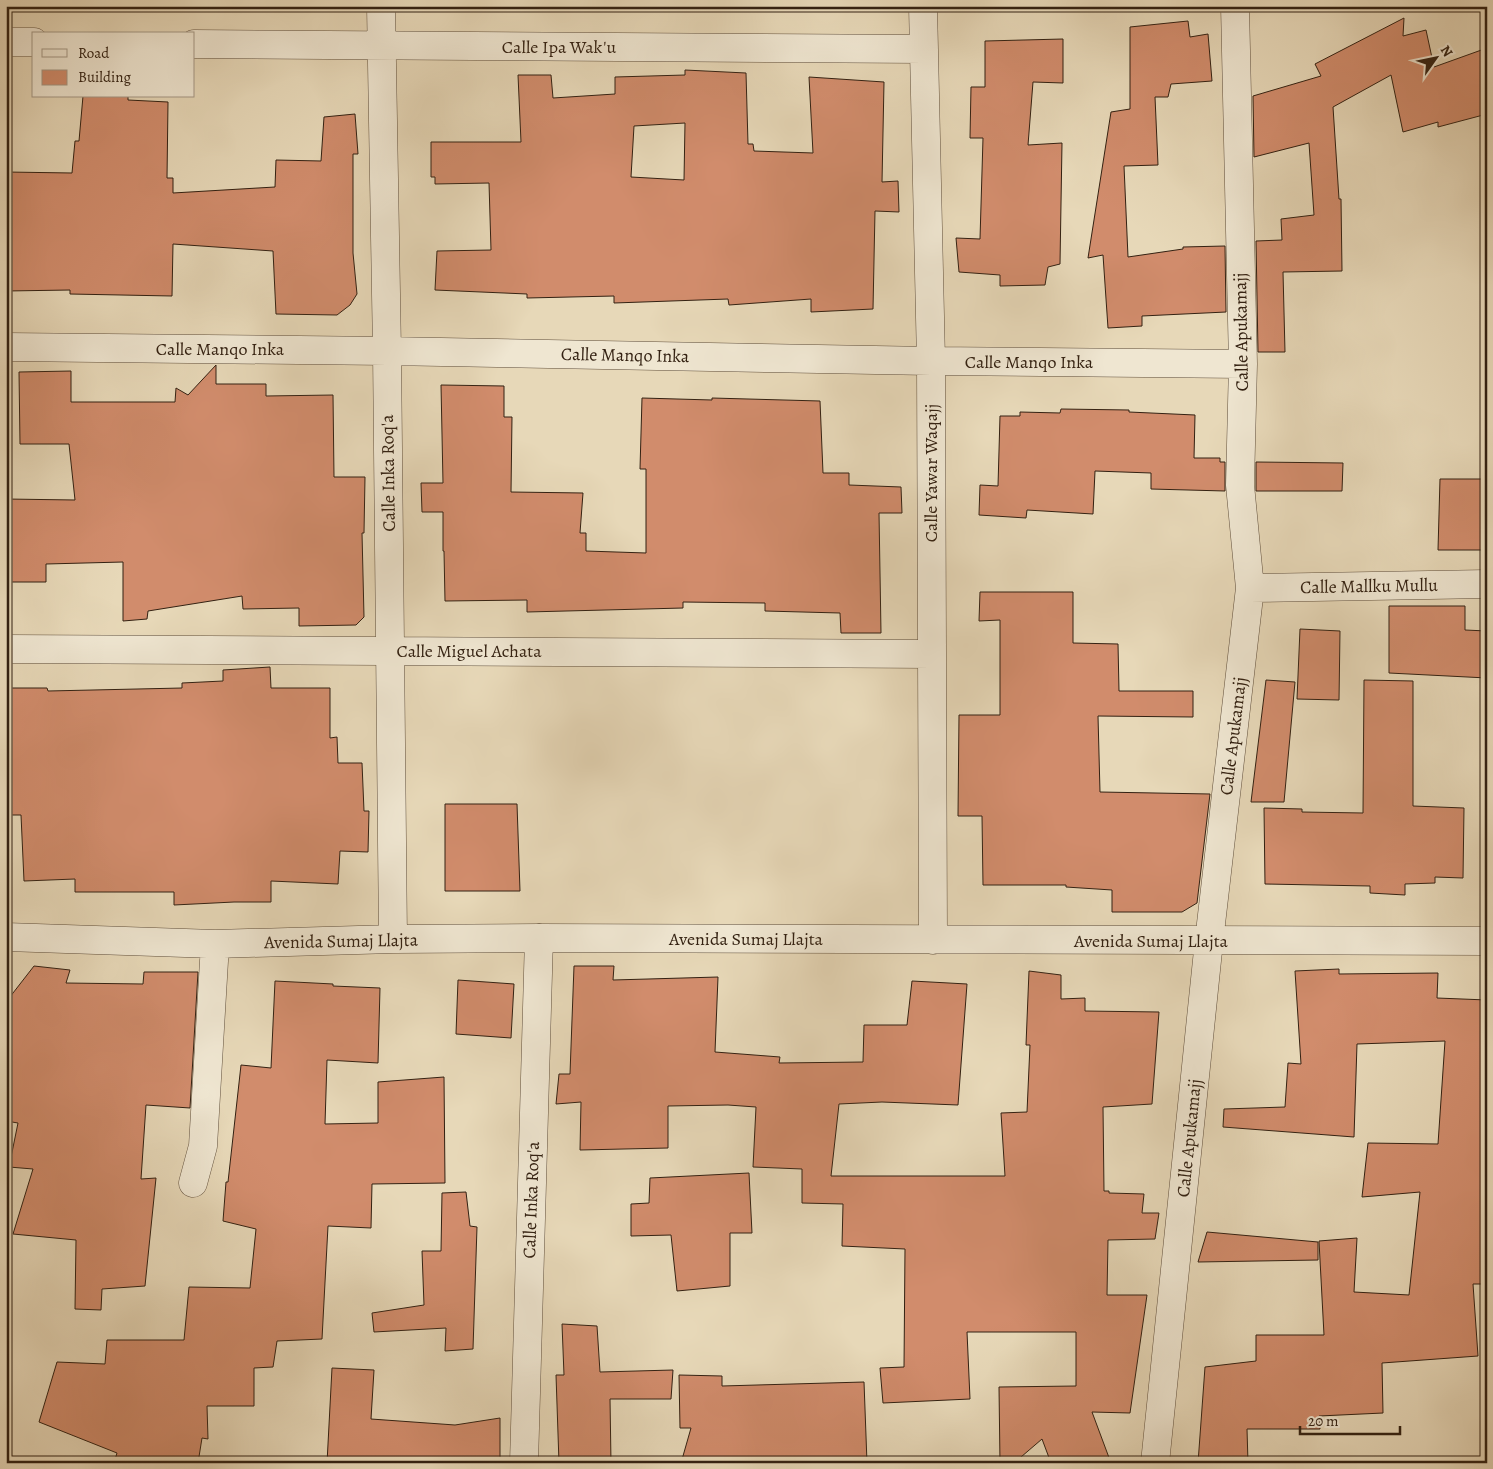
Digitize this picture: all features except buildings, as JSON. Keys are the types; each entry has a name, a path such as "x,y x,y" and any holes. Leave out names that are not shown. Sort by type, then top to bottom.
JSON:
{"street":[{"name":"Calle Inka Roq'a","path":"381,6 387,350 393,939"},
{"name":"Calle Yawar Waqajj","path":"923,6 930,361 933,940"},
{"name":"Calle Apukamajj","path":"1155,1463 1209,941 1250,588 1240,485 1243,364 1235,6"},
{"path":"6,42 32,42"},
{"name":"Calle Ipa Wak'u","path":"195,44 924,49"},
{"name":"Calle Manqo Inka","path":"6,347 387,350 930,361 1243,364"},
{"name":"Calle Mallku Mullu","path":"1250,588 1487,584"},
{"name":"Calle Miguel Achata","path":"6,649 932,654"},
{"name":"Avenida Sumaj Llajta","path":"6,937 214,944 393,939 538,938 1487,941"},
{"name":"Calle Inka Roq'a","path":"524,1463 538,938"},
{"path":"193,1183 203,1146 214,944"}]}
